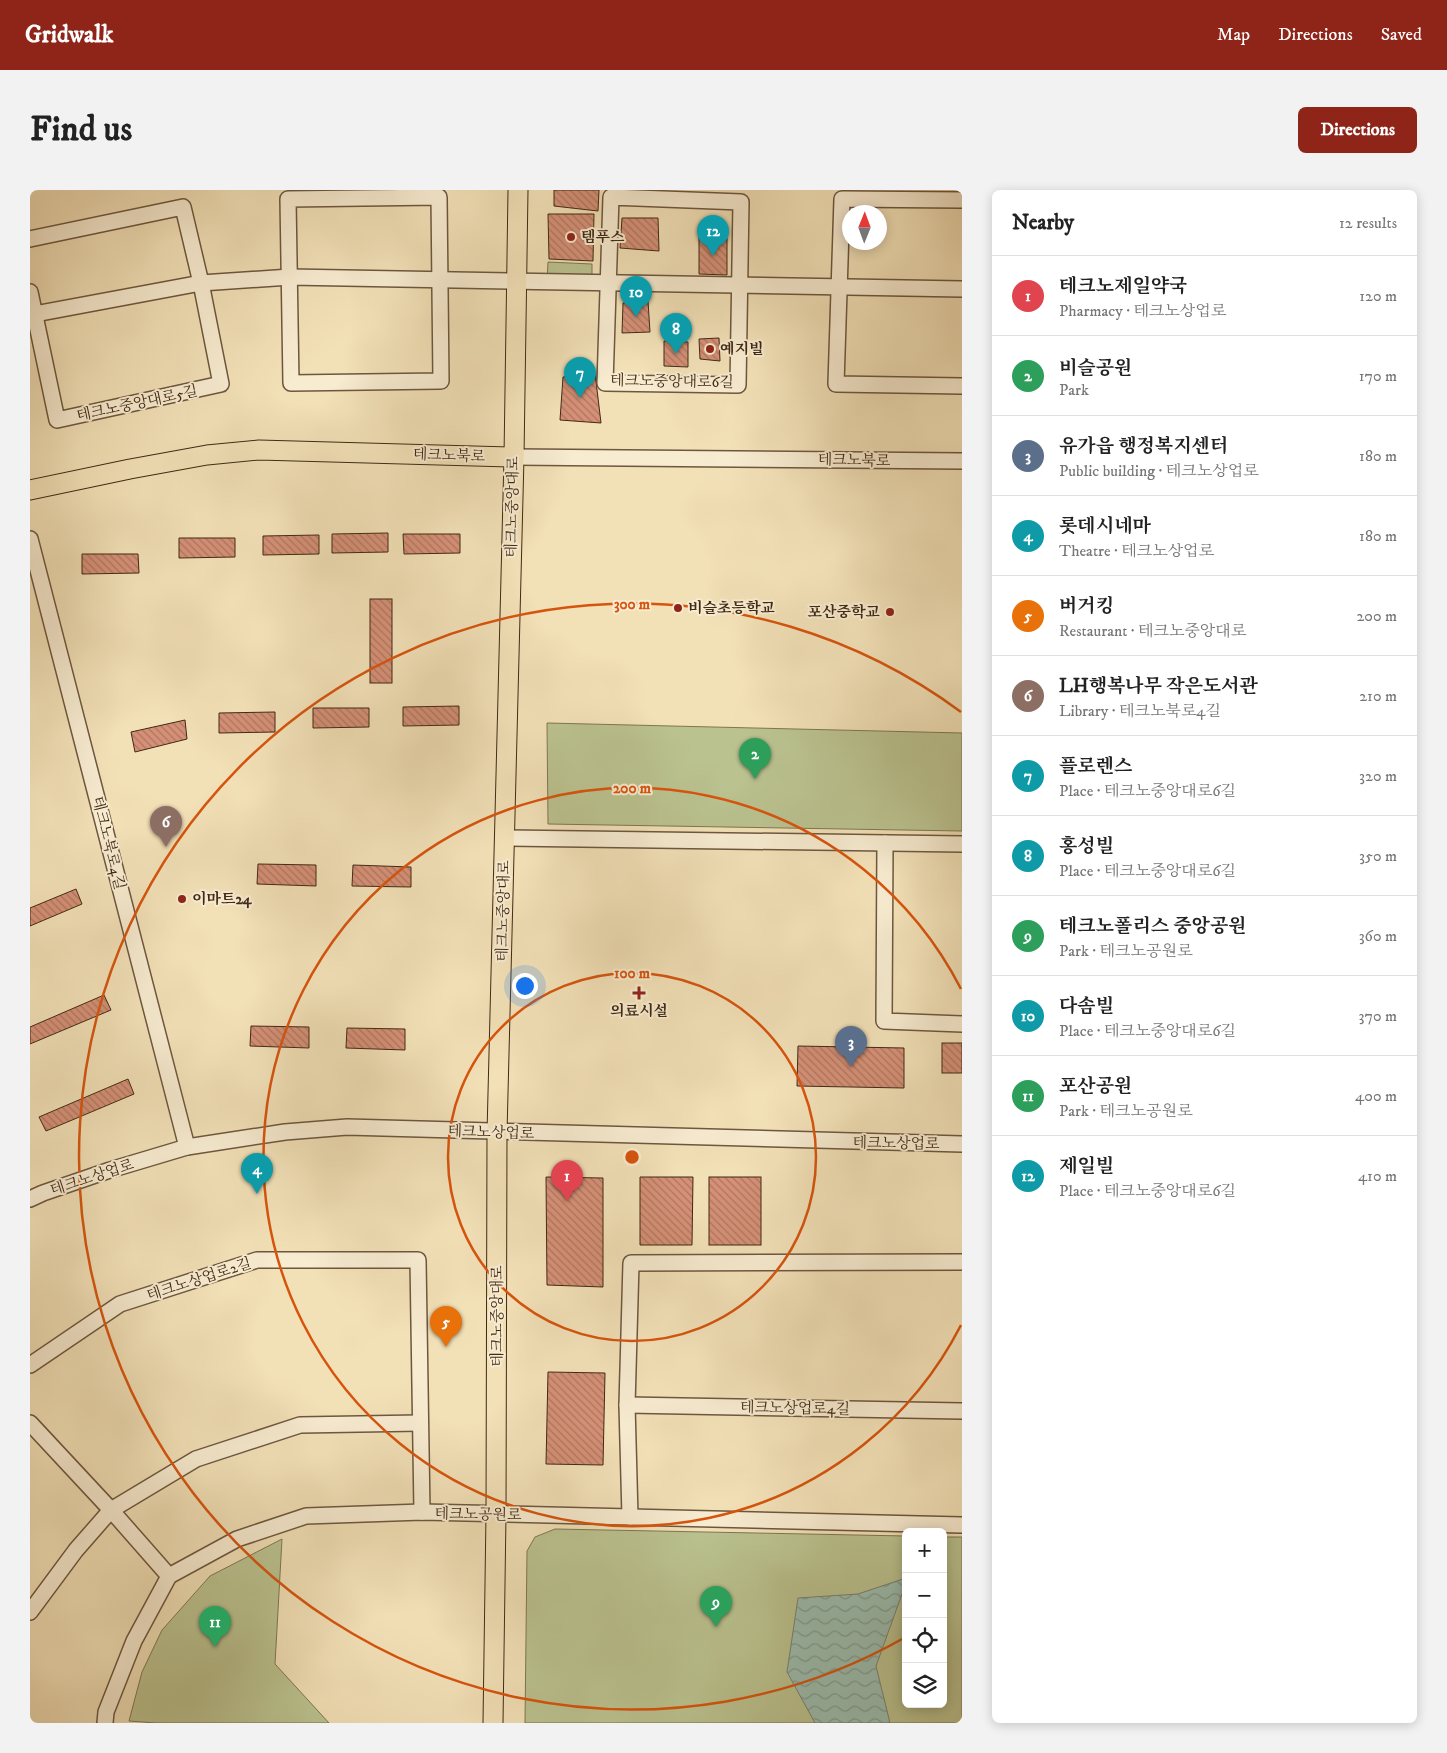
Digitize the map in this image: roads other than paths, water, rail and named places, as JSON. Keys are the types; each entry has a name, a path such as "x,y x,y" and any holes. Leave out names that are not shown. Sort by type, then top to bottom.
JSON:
{"main road":[{"name":"테크노중앙대로","path":"493,1723 498,1133 514,457 518,190"},
{"name":"테크노북로","path":"30,490 207,455 260,450 514,457"}],"street":[{"path":"439,197 441,381 290,383 290,277 288,199 439,197"},
{"name":"테크노중앙대로6길","path":"611,197 741,202 738,385 605,383 607,283 611,197"},
{"path":"962,200 842,199 836,384 962,386"},
{"name":"테크노중앙대로5길","path":"30,239 183,207 221,384 58,420 32,315 30,292"},
{"path":"32,315 201,284 290,277 962,289"},
{"name":"테크노북로","path":"514,457 962,461"},
{"name":"테크노북로4길","path":"30,538 187,1147"},
{"path":"505,838 962,844"},
{"path":"885,843 884,1021 962,1024"},
{"name":"테크노상업로","path":"30,1199 102,1173 187,1147 285,1132 347,1128 962,1144"},
{"name":"테크노상업로2길","path":"30,1365 120,1304 257,1260 418,1260 420,1424"},
{"path":"630,1517 627,1405 631,1263 962,1262"},
{"name":"테크노상업로4길","path":"627,1405 962,1411"},
{"path":"30,1423 169,1576 134,1641 106,1712 105,1723"},
{"path":"30,1612 76,1550 111,1510 196,1459 300,1425 420,1424 422,1512"},
{"name":"테크노공원로","path":"169,1576 237,1539 306,1516 422,1512 962,1525"}],"water":[{"path":"902,1579 902,1594 876,1666 890,1723 815,1723 787,1672 798,1598 858,1594"}],"place":[{"name":"템푸스","path":"571,237"},
{"name":"제일빌","path":"713,256"},
{"name":"다솜빌","path":"636,317"},
{"name":"예지빌","path":"710,349"},
{"name":"홍성빌","path":"676,354"},
{"name":"플로렌스","path":"580,398"},
{"name":"비슬초등학교","path":"678,608"},
{"name":"포산중학교","path":"890,612"},
{"name":"비슬공원","path":"755,779"},
{"name":"LH행복나무 작은도서관","path":"166,847"},
{"name":"이마트24","path":"182,899"},
{"name":"의료시설","path":"639,993"},
{"name":"유가읍 행정복지센터","path":"851,1067"},
{"name":"롯데시네마","path":"257,1194"},
{"name":"테크노제일약국","path":"567,1201"},
{"name":"버거킹","path":"446,1347"},
{"name":"테크노폴리스 중앙공원","path":"716,1627"},
{"name":"포산공원","path":"215,1647"}]}
